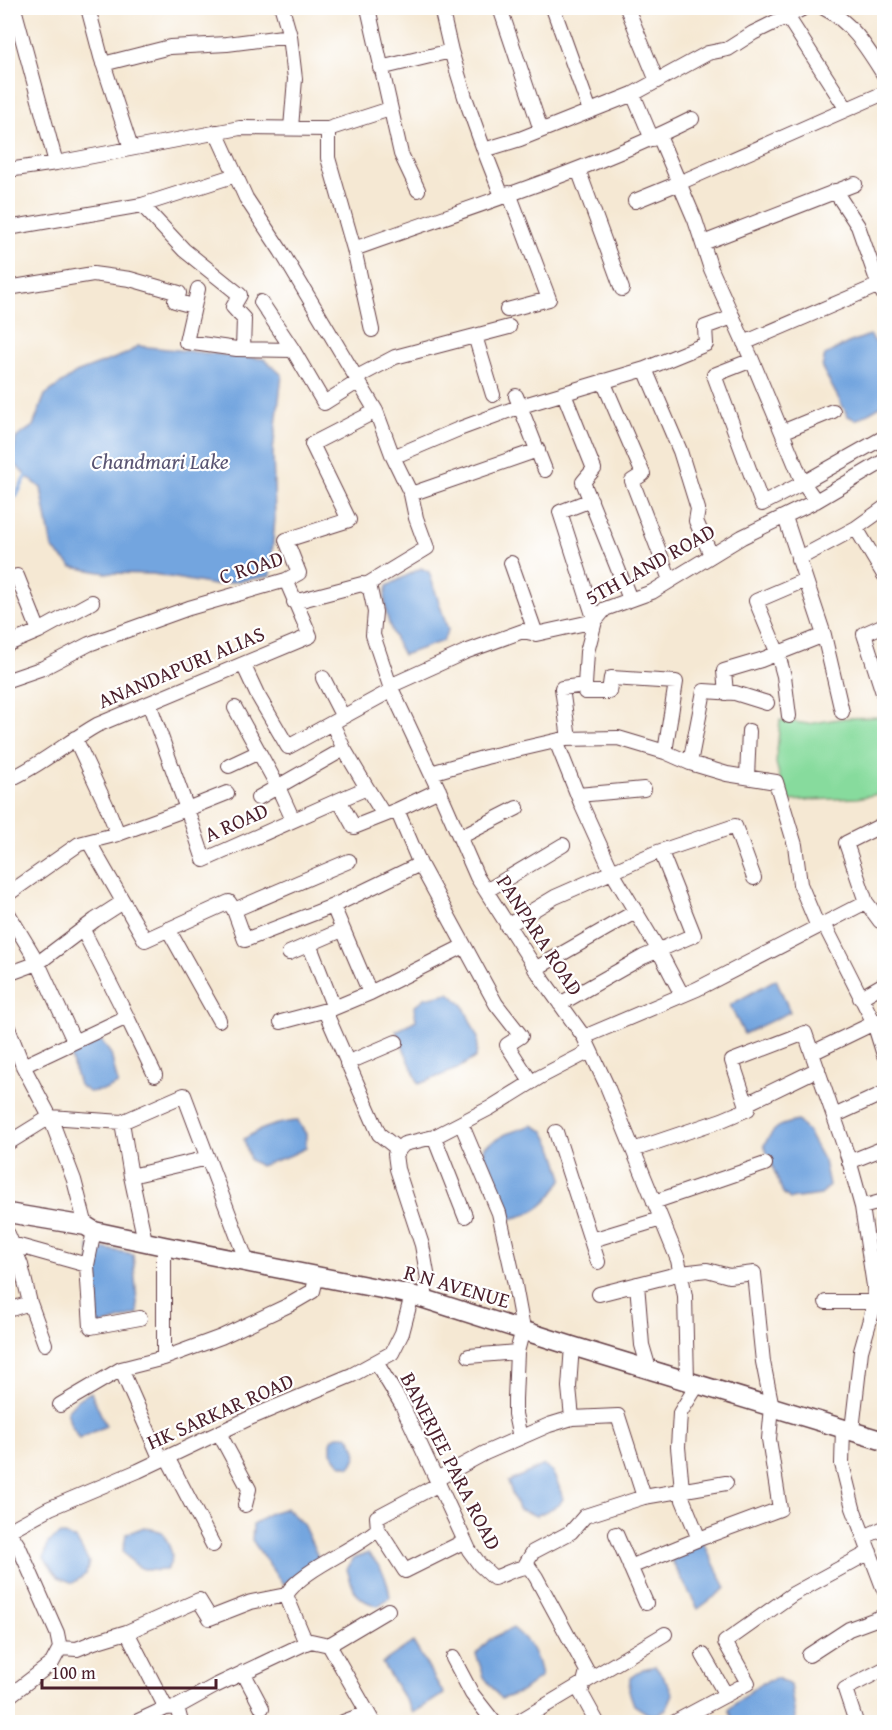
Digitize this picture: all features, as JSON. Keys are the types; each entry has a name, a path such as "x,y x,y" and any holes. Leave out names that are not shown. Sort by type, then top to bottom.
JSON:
{"main road":[{"name":"R N AVENUE","path":"8,1213 418,1297 885,1441"}],"street":[{"path":"14,8 56,163"},
{"path":"88,8 103,63 131,148"},
{"path":"282,8 290,36 295,79 291,128"},
{"path":"368,8 401,154 418,190"},
{"path":"441,8 451,51 484,150 549,299 507,310"},
{"path":"500,8 541,130"},
{"path":"553,8 590,111"},
{"path":"627,8 657,81"},
{"path":"484,150 520,139 633,94 708,53 728,50 753,33 804,8"},
{"path":"824,8 858,35 885,75"},
{"path":"787,16 846,108"},
{"path":"103,63 170,47 227,44 290,36"},
{"path":"380,68 451,51"},
{"path":"635,201 885,93"},
{"path":"633,94 680,183 711,268 803,483 816,501"},
{"path":"8,170 240,128 328,129 390,109"},
{"path":"354,249 578,169 655,138 693,119"},
{"path":"328,129 328,158 354,249 372,330"},
{"path":"216,132 246,198 281,251 376,411 393,457 411,494 416,518 427,548 366,585 362,584 294,602"},
{"path":"578,169 622,289"},
{"path":"8,228 142,206 236,175"},
{"path":"703,243 855,184"},
{"path":"744,343 883,288 858,226 835,191"},
{"path":"142,206 184,250 240,295 233,307 244,319 243,349"},
{"path":"8,288 93,274 130,279 179,292 175,301 193,306"},
{"path":"198,289 186,342 243,349 293,350"},
{"path":"261,302 324,403 395,357 509,327"},
{"path":"393,457 518,401 564,394 645,369 706,344 705,327 733,317"},
{"path":"475,336 493,395"},
{"path":"752,360 714,375 762,504 881,439"},
{"path":"645,369 680,450 698,509 696,521 711,555"},
{"path":"603,381 643,474 632,481 670,580"},
{"path":"564,394 594,469 584,482 630,599"},
{"path":"518,401 545,470"},
{"name":"C ROAD","path":"8,680 43,668 89,644 189,608 285,580 299,573 286,540 349,520 312,444 376,411"},
{"path":"782,432 833,411"},
{"path":"411,494 538,450"},
{"name":"5TH LAND ROAD","path":"243,664 257,694 288,747 391,688 465,652 523,631 536,634 595,621 605,609 652,592 742,537 816,501 885,461"},
{"path":"591,500 560,512 595,621 587,652 585,692 609,692 611,678 676,682 665,752"},
{"path":"798,559 856,528 885,508"},
{"path":"785,517 824,635 842,712"},
{"path":"856,528 885,575"},
{"path":"511,563 536,634"},
{"path":"17,576 39,631"},
{"path":"789,716 784,676 778,654 756,601 806,579"},
{"name":"ANANDAPURI ALIAS","path":"14,777 97,725 309,636 285,580"},
{"name":"PANPARA ROAD","path":"366,585 370,589 375,612 373,635 391,688 477,877 535,969 584,1037 607,1086 678,1260 686,1296 692,1383"},
{"path":"8,644 39,631 92,602"},
{"path":"885,625 864,634 885,696"},
{"path":"726,693 724,671 778,654 824,635"},
{"path":"323,678 338,720 344,749 384,815"},
{"path":"585,685 562,688 562,740 578,795 612,872 658,949 682,995"},
{"path":"690,763 705,691 735,693 767,703"},
{"path":"149,703 187,809 227,793"},
{"path":"235,708 278,787 293,820"},
{"path":"747,777 749,731"},
{"path":"75,738 118,834"},
{"path":"431,773 562,740 618,738 727,774 776,782 795,845 800,884 860,998 879,1021 885,1055"},
{"path":"258,798 344,749"},
{"path":"228,766 259,752"},
{"name":"A ROAD","path":"8,894 79,844 118,834 187,809 204,860 367,788"},
{"path":"578,795 644,789"},
{"path":"339,800 354,827 398,810 439,790"},
{"path":"460,837 517,808"},
{"path":"398,810 420,864 464,946 496,1004 521,1036 507,1045 531,1082"},
{"path":"885,824 846,843 866,902 880,921 885,919"},
{"path":"507,926 555,897 655,854 735,826 754,878"},
{"path":"89,842 145,940 229,902 244,940 333,906 420,864"},
{"path":"486,891 563,845"},
{"path":"560,1004 619,969 658,949 694,935 661,852"},
{"path":"234,910 349,861"},
{"path":"8,974 38,963 123,902"},
{"path":"584,1037 682,995 866,902"},
{"path":"333,906 370,993"},
{"path":"535,969 635,912"},
{"path":"8,914 38,963 74,1041"},
{"path":"168,929 219,1020"},
{"path":"83,930 155,1076"},
{"path":"289,953 342,930"},
{"path":"309,944 347,1063 379,1134 399,1150 404,1144 434,1137 462,1123 531,1082 590,1051"},
{"path":"281,1022 330,1009 370,993 464,946"},
{"path":"860,998 885,984"},
{"path":"23,1066 127,1017"},
{"path":"812,1053 879,1021"},
{"path":"8,1032 50,1117 90,1228 87,1265 91,1327 140,1318"},
{"path":"633,1150 748,1110 732,1061 805,1033 849,1162 861,1207 870,1262 875,1302 861,1351 842,1464 853,1508 885,1590"},
{"path":"347,1063 396,1042"},
{"path":"746,1104 818,1069"},
{"path":"834,1116 885,1093"},
{"path":"8,1143 50,1117 122,1122 184,1095 247,1262"},
{"path":"122,1122 145,1241"},
{"path":"462,1123 499,1213 523,1329 517,1352 515,1414 520,1438"},
{"path":"556,1132 598,1262"},
{"path":"434,1137 465,1216"},
{"path":"849,1162 885,1148"},
{"name":"HK SARKAR ROAD","path":"8,1531 50,1508 352,1375 392,1353 428,1279 422,1245 397,1169 395,1154 399,1150"},
{"path":"131,1176 208,1158"},
{"path":"654,1202 765,1164"},
{"path":"861,1207 885,1201"},
{"path":"592,1240 661,1219"},
{"path":"10,1239 87,1265"},
{"path":"10,1239 21,1264 30,1303 45,1344"},
{"path":"164,1246 164,1358"},
{"path":"870,1262 885,1258"},
{"path":"599,1294 681,1273 707,1270 729,1276 754,1273 763,1362 772,1407 769,1439 780,1509 630,1568"},
{"path":"60,1405 122,1369 164,1358 221,1337 289,1305 314,1291 317,1275"},
{"path":"637,1284 642,1345 650,1369"},
{"path":"826,1302 875,1302"},
{"path":"8,1310 30,1303"},
{"path":"572,1346 569,1387 572,1418"},
{"path":"469,1356 517,1352"},
{"name":"BANERJEE PARA ROAD","path":"376,1362 402,1405 469,1550 480,1565 494,1578 519,1567 529,1567 536,1577 587,1671 581,1693 597,1722"},
{"path":"122,1369 164,1458 213,1545"},
{"path":"692,1383 680,1413 678,1447 683,1500 699,1539"},
{"path":"465,1541 405,1571 378,1529 377,1517 485,1453 549,1425 572,1418 618,1416 644,1497"},
{"path":"219,1433 249,1489 244,1504"},
{"path":"524,1567 533,1552 571,1532 585,1516 644,1497 726,1483"},
{"path":"864,1537 885,1528"},
{"path":"60,1648 76,1649 127,1632 199,1600 210,1618 251,1602 286,1595 292,1586 307,1575 366,1540 378,1529"},
{"path":"8,1531 19,1547 44,1602 57,1633 60,1648 52,1663 8,1697"},
{"path":"616,1534 646,1603"},
{"path":"675,1722 748,1683 725,1642 793,1594 870,1552"},
{"path":"286,1595 306,1643"},
{"path":"136,1722 172,1708 311,1641 329,1645 388,1610"},
{"path":"809,1655 849,1629 885,1616"},
{"path":"127,1632 181,1722"},
{"path":"518,1722 665,1634"},
{"path":"329,1645 370,1718 343,1722"},
{"path":"703,1655 726,1695"},
{"path":"453,1658 472,1694 494,1722"},
{"path":"856,1722 845,1689 885,1670"},
{"path":"243,1672 262,1708"}],"green space":[{"path":"884,717 884,793 857,798 786,801 776,763 780,720 808,724 844,718"}],"water":[{"path":"870,335 884,354 884,404 856,420 848,416 822,368 825,355"},
{"name":"Chandmari Lake","path":"138,346 264,359 282,375 273,451 275,519 270,576 214,585 153,574 106,573 72,567 52,548 41,488 12,461 16,438 33,426 45,395 76,373 126,354"},
{"path":"421,568 429,572 448,630 443,641 403,655 388,621 385,594 387,586"},
{"path":"776,979 790,1012 744,1034 730,1005"},
{"path":"449,993 463,1005 478,1038 476,1057 457,1069 419,1084 396,1031 416,1020 414,1007 425,998"},
{"path":"101,1040 111,1054 118,1084 105,1090 89,1092 79,1085 70,1055 83,1043"},
{"path":"298,1121 306,1134 306,1148 260,1166 250,1160 244,1139 270,1126"},
{"path":"798,1121 808,1132 824,1161 829,1185 821,1195 790,1199 783,1193 764,1145 777,1128"},
{"path":"532,1125 544,1131 554,1150 563,1178 553,1194 541,1206 527,1214 508,1219 503,1215 482,1160 485,1146 506,1134"},
{"path":"89,1246 133,1254 138,1314 96,1327"},
{"path":"91,1392 106,1426 79,1439 70,1423 67,1411 77,1400"},
{"path":"337,1436 348,1436 355,1447 355,1459 350,1467 340,1464 331,1453 331,1440"},
{"path":"544,1465 554,1476 563,1499 559,1505 536,1516 518,1509 508,1482"},
{"path":"286,1508 303,1524 319,1559 283,1585 252,1540 253,1525 268,1514"},
{"path":"144,1527 162,1532 172,1555 170,1565 166,1570 141,1568 132,1562 123,1551 126,1534"},
{"path":"61,1534 76,1539 89,1562 86,1574 73,1583 58,1577 44,1558 48,1543"},
{"path":"703,1542 726,1588 698,1609 670,1557"},
{"path":"368,1553 383,1573 389,1590 390,1597 378,1606 364,1601 356,1593 347,1569 354,1558"},
{"path":"513,1628 532,1649 541,1677 521,1692 501,1699 484,1677 476,1654 490,1639"},
{"path":"413,1642 444,1694 413,1713 382,1663"},
{"path":"655,1666 673,1694 666,1710 658,1714 648,1714 634,1705 629,1691 630,1678 643,1669"},
{"path":"777,1678 790,1685 796,1722 734,1722 729,1709 758,1685"}],"waterway":[{"path":"8,499 16,496 26,476"}]}
